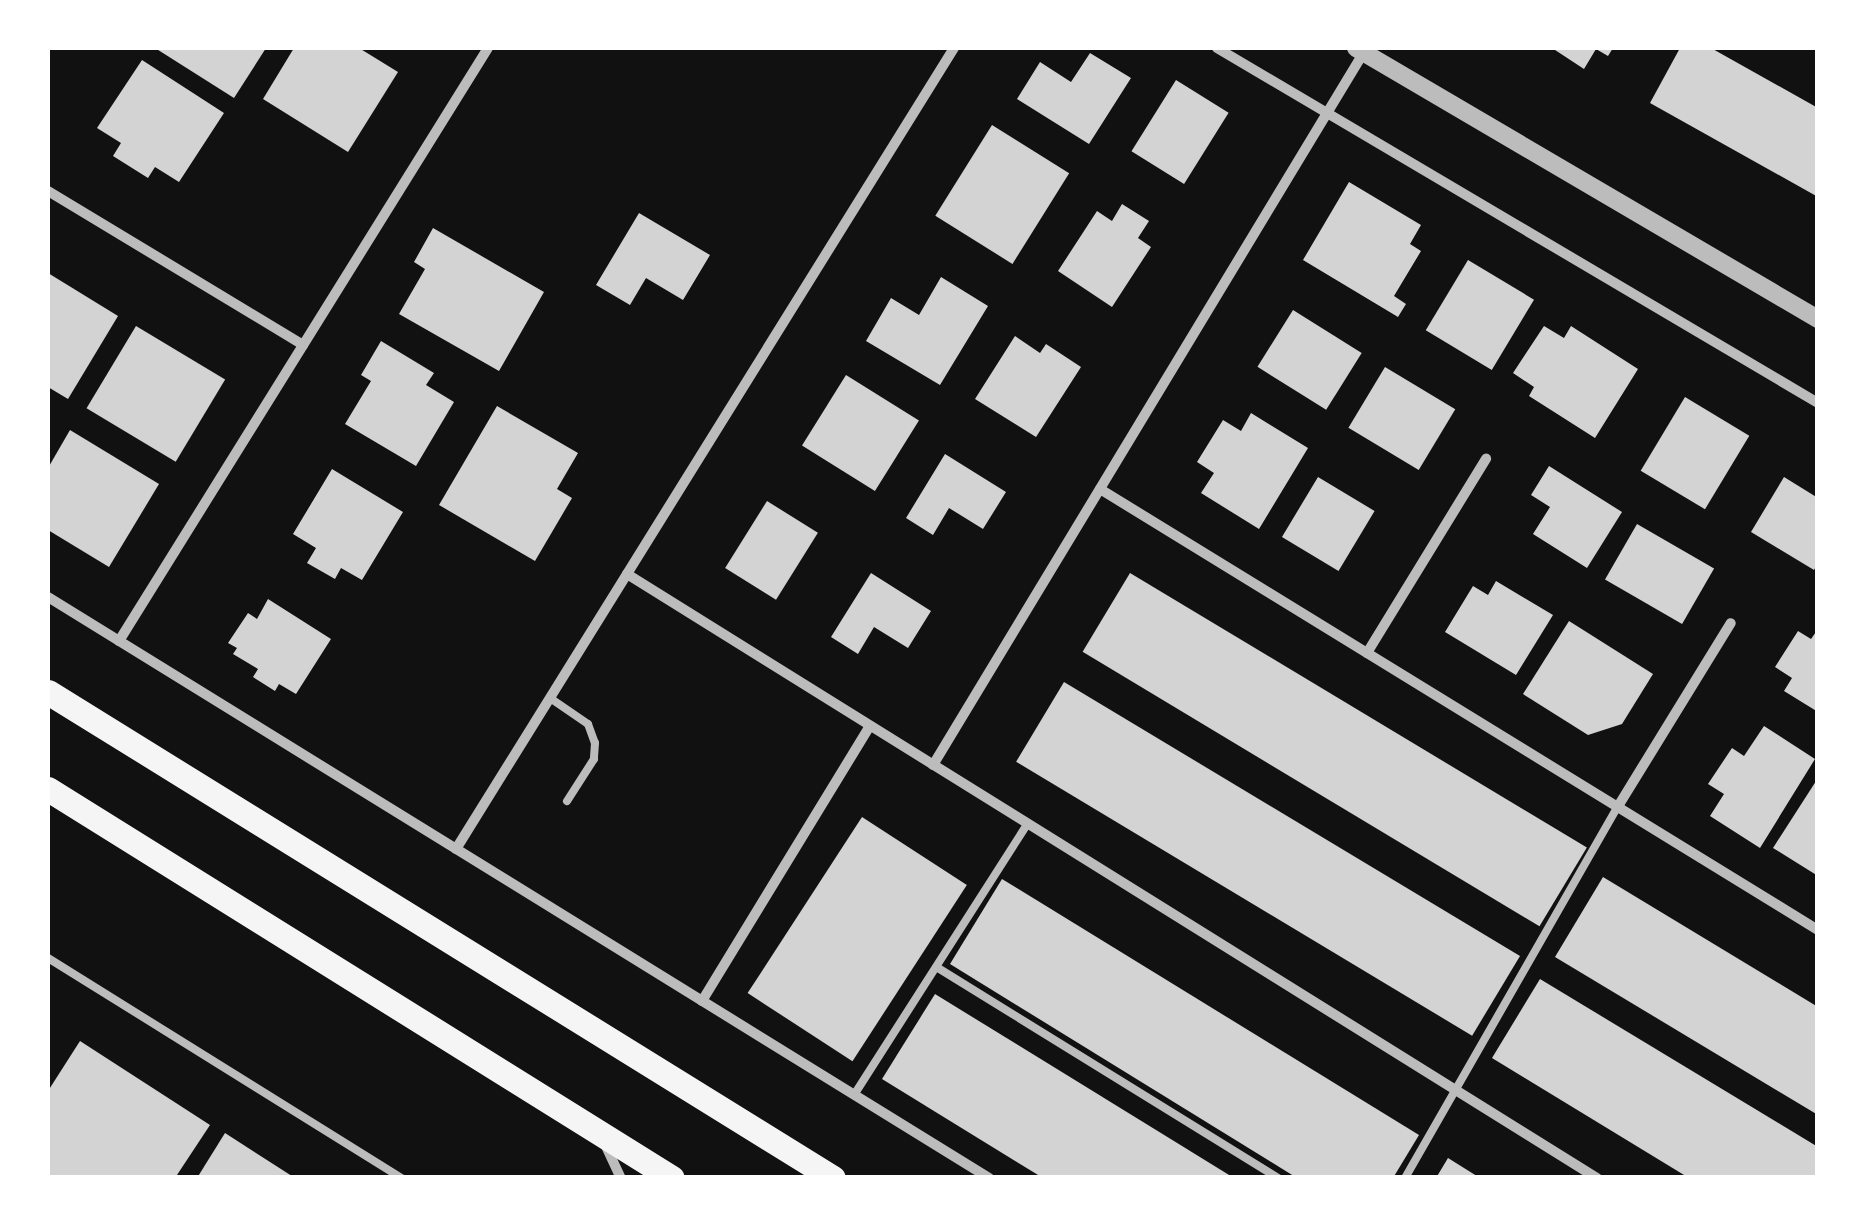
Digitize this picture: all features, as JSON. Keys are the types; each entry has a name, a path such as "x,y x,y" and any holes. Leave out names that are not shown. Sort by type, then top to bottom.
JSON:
{"main road":[{"path":"48,692 833,1178"},
{"path":"48,789 672,1178"}],"street":[{"path":"119,641 487,48"},
{"path":"456,849 954,48"},
{"path":"1217,48 1818,403"},
{"path":"933,765 1327,114 1360,50 1818,319"},
{"path":"48,191 303,345"},
{"path":"1367,653 1486,460"},
{"path":"1100,489 1818,930"},
{"path":"627,574 1598,1178"},
{"path":"48,597 989,1178"},
{"path":"1617,808 1731,622"},
{"path":"702,1001 870,726"},
{"path":"599,1130 620,1178"}],"lane":[{"path":"550,698 588,724 596,743 594,759 567,801"},
{"path":"1405,1178 1617,808"},
{"path":"854,1094 1027,824"},
{"path":"48,958 402,1178"},
{"path":"938,968 1278,1178"}],"building":[{"path":"155,48 266,48 234,98"},
{"path":"294,48 359,48 398,72 348,152 263,99"},
{"path":"1552,48 1613,48 1608,56 1596,49 1584,69"},
{"path":"1680,48 1711,48 1818,108 1818,197 1650,103"},
{"path":"1090,53 1131,78 1089,144 1017,99 1040,62 1071,82"},
{"path":"142,60 224,113 179,182 155,167 148,178 113,156 121,143 97,128"},
{"path":"1176,80 1229,113 1184,184 1131,151"},
{"path":"992,125 1069,173 1012,264 935,216"},
{"path":"1349,182 1421,225 1410,244 1421,251 1394,296 1406,304 1398,317 1303,260"},
{"path":"1122,204 1149,221 1138,238 1151,247 1112,307 1058,271 1097,211 1112,221"},
{"path":"639,213 710,255 683,300 646,278 630,305 596,285"},
{"path":"433,228 544,292 499,371 399,314 425,269 414,262"},
{"path":"1468,260 1534,300 1492,370 1426,330"},
{"path":"48,273 118,316 68,399 48,387"},
{"path":"941,277 988,306 940,385 866,341 891,298 919,315"},
{"path":"1293,310 1362,353 1326,410 1257,367"},
{"path":"136,326 225,380 176,462 87,408"},
{"path":"1544,326 1564,338 1571,326 1638,369 1595,438 1529,396 1534,387 1513,373"},
{"path":"1015,336 1040,353 1046,344 1081,367 1036,437 975,399"},
{"path":"381,341 434,373 426,385 454,402 416,466 345,424 371,381 361,375"},
{"path":"1385,367 1455,409 1419,470 1348,428"},
{"path":"846,375 919,421 875,491 802,445"},
{"path":"1685,397 1749,436 1705,509 1641,471"},
{"path":"497,406 578,453 557,489 572,498 535,561 439,505"},
{"path":"1251,413 1308,448 1259,529 1201,493 1214,473 1197,462 1223,420 1241,431"},
{"path":"70,430 159,484 109,567 48,530 48,468"},
{"path":"945,454 1006,492 983,529 949,508 933,535 906,518"},
{"path":"1549,466 1622,512 1587,568 1533,534 1550,507 1531,495"},
{"path":"332,469 403,512 362,580 341,568 335,579 307,563 316,548 293,534"},
{"path":"1318,477 1375,511 1339,571 1282,537"},
{"path":"1784,477 1818,498 1818,563 1814,570 1751,532"},
{"path":"767,501 818,533 776,600 725,568"},
{"path":"1637,524 1714,568 1682,624 1605,579"},
{"path":"871,573 931,611 908,648 874,627 858,654 831,637"},
{"path":"1130,573 1587,848 1539,926 1083,652"},
{"path":"1496,581 1553,615 1516,675 1445,632 1473,586 1488,595"},
{"path":"268,599 331,639 296,694 279,684 275,691 253,677 258,669 233,654 237,648 228,643 248,613 257,619"},
{"path":"1569,621 1653,674 1622,724 1588,735 1523,694"},
{"path":"1818,629 1818,712 1784,691 1792,678 1775,667 1798,631 1811,639"},
{"path":"1064,682 1520,956 1472,1036 1016,762"},
{"path":"1764,726 1815,759 1760,848 1710,816 1724,794 1708,784 1732,748 1744,756"},
{"path":"1818,778 1818,876 1773,848"},
{"path":"862,817 967,885 852,1061 748,993"},
{"path":"1603,877 1818,1007 1818,1115 1555,957"},
{"path":"1002,879 1419,1135 1393,1178 1297,1178 950,964"},
{"path":"1540,979 1818,1147 1818,1178 1689,1178 1492,1058"},
{"path":"935,994 1234,1178 1043,1178 882,1079"},
{"path":"80,1041 210,1125 175,1178 48,1178 48,1091"},
{"path":"225,1133 295,1178 197,1178"},
{"path":"1448,1158 1480,1178 1436,1178"}]}
